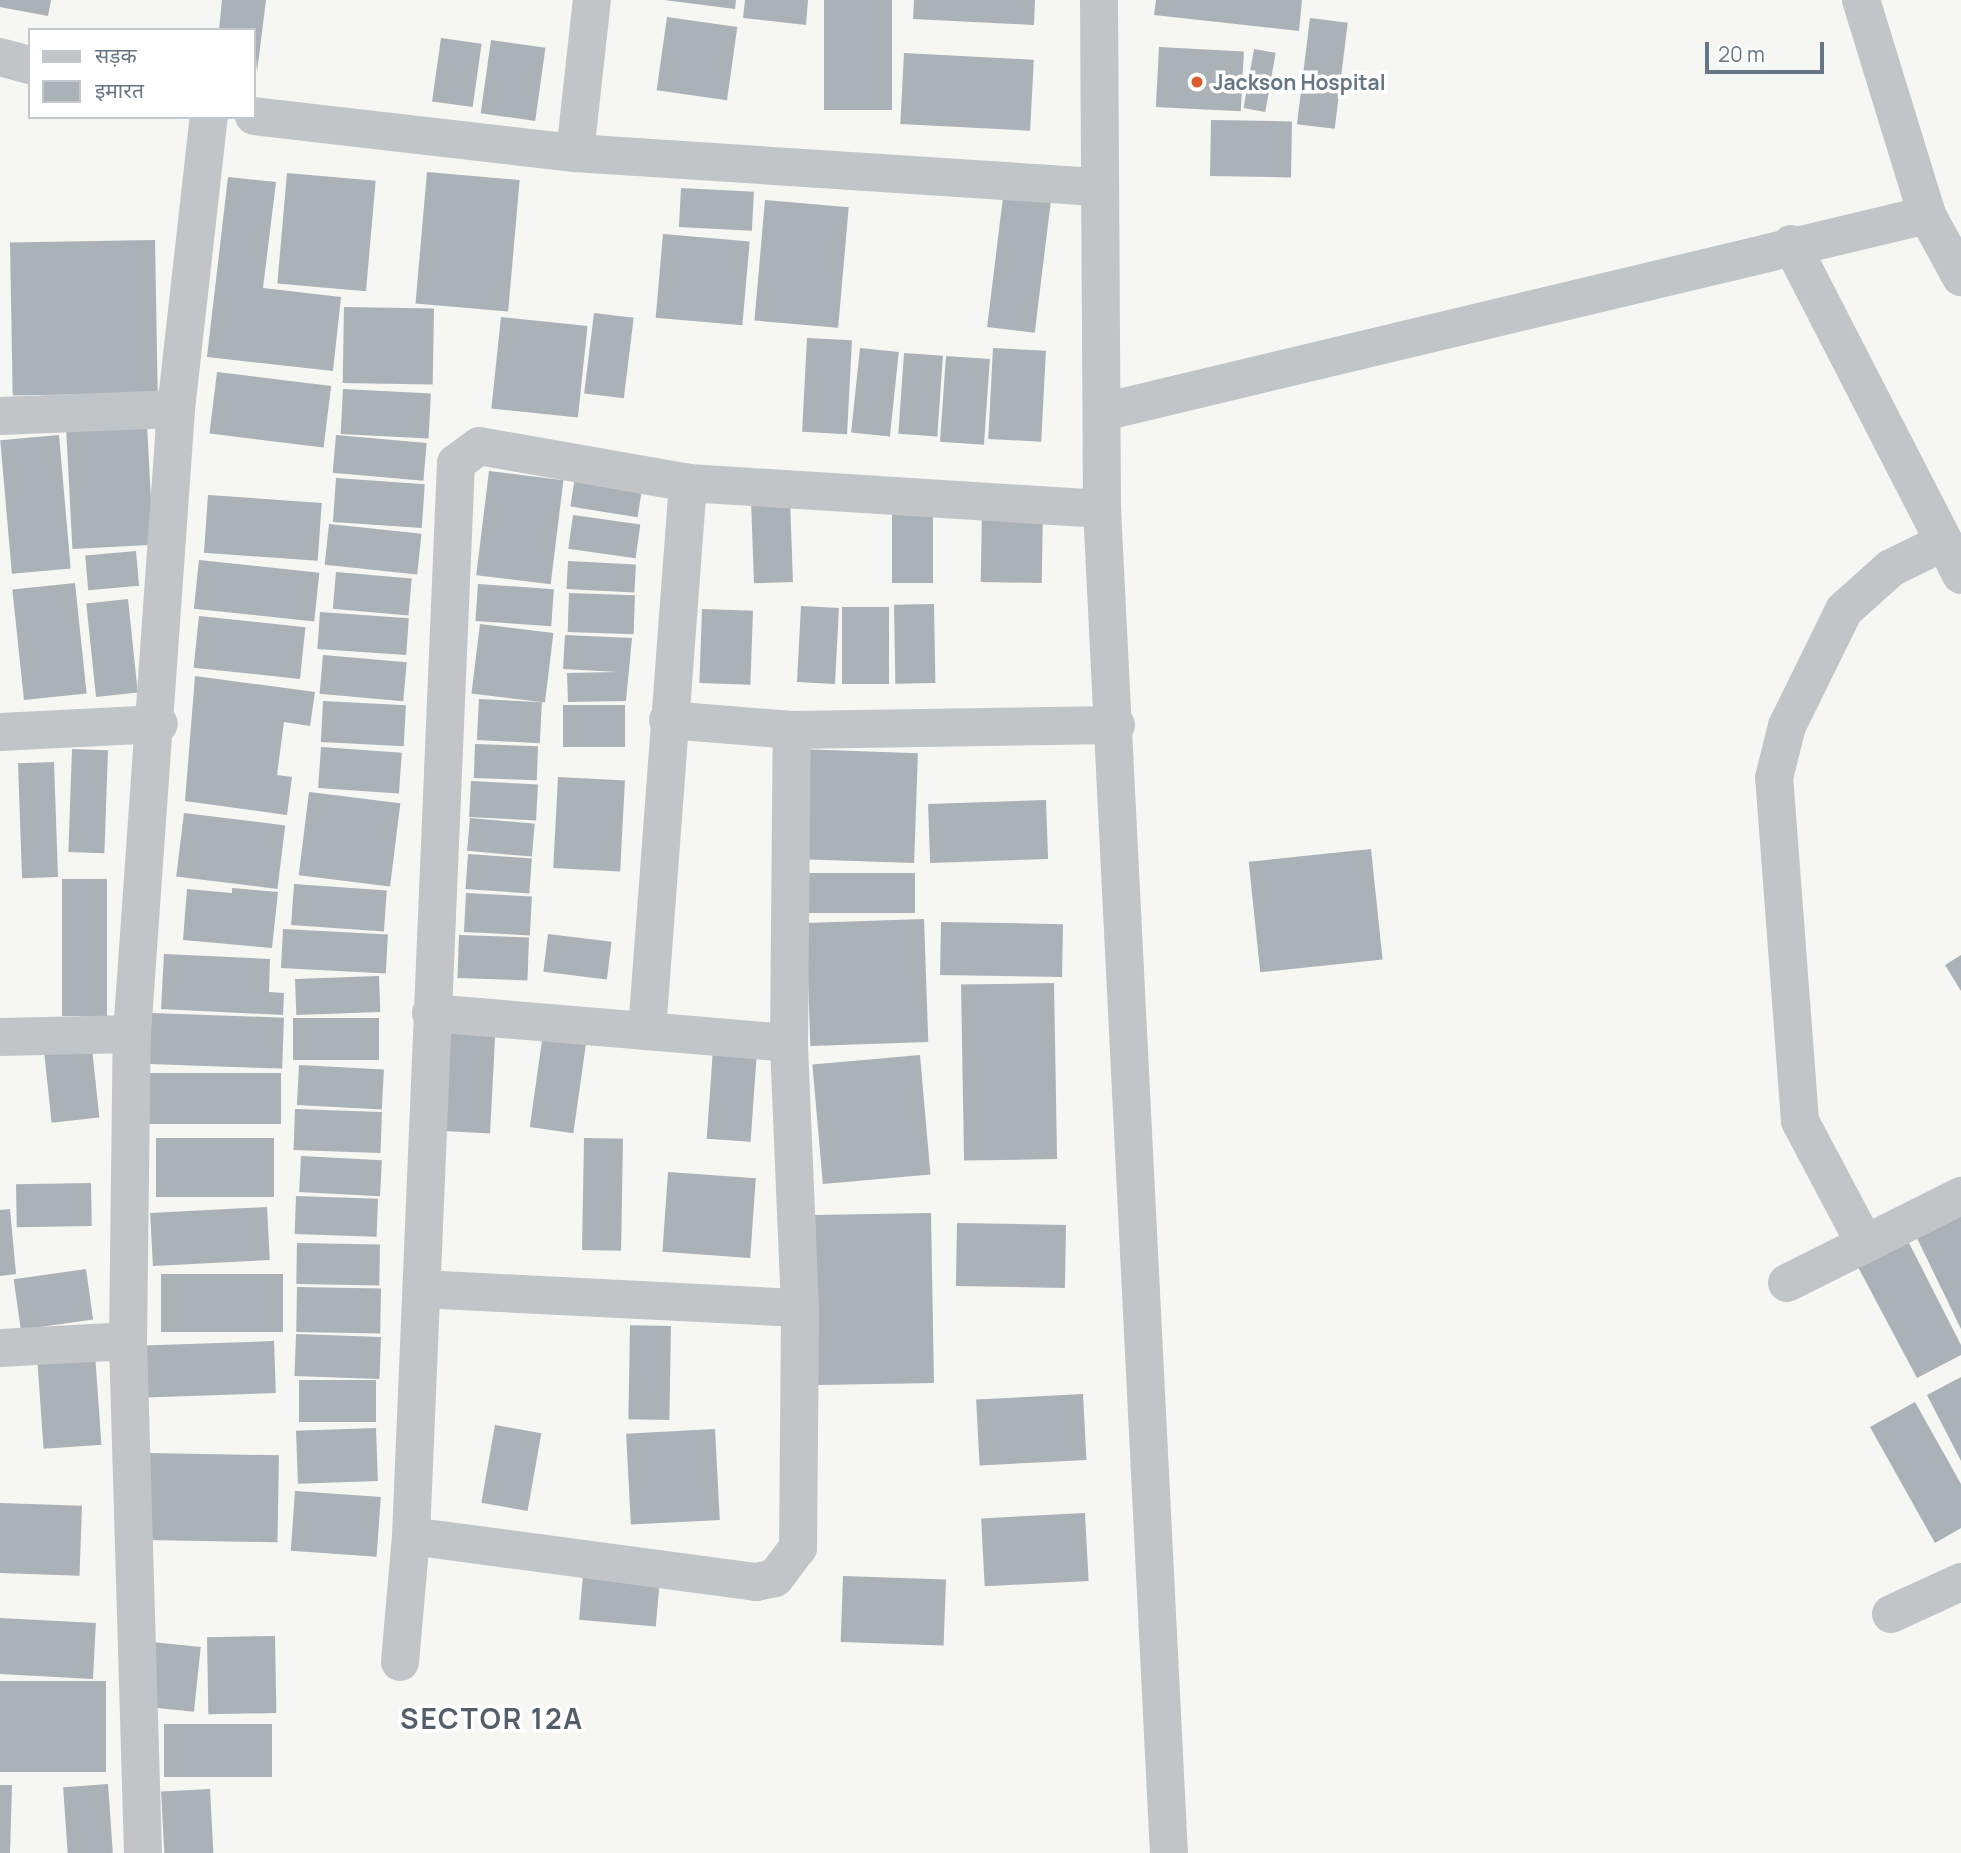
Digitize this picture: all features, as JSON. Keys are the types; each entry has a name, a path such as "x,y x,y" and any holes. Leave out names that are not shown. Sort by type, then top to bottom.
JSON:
{"street":[{"path":"575,153 592,0"},
{"path":"1099,0 1097,187 1103,412 1102,509 1116,725 1170,1853"},
{"path":"1861,0 1927,215 1961,277"},
{"path":"0,57 28,64"},
{"path":"256,116 575,153 1097,187"},
{"path":"143,1853 128,1341 132,1034 159,724 176,409 209,119"},
{"path":"1103,412 1791,244 1927,215"},
{"path":"1791,244 1953,559 1891,568 1844,610 1787,726 1774,778 1800,1121 1865,1244"},
{"path":"0,416 176,409"},
{"path":"400,1662 411,1536 456,463 479,446 688,483 1102,509"},
{"path":"647,1031 668,720 688,483"},
{"path":"668,720 792,730 1116,725"},
{"path":"0,732 159,724"},
{"path":"411,1536 756,1582 775,1578 798,1548 800,1308 789,1043 792,730"},
{"path":"431,1013 789,1043"},
{"path":"0,1037 132,1034"},
{"path":"1787,1283 1961,1196"},
{"path":"422,1289 800,1308"},
{"path":"0,1348 128,1341"},
{"path":"1891,1614 1961,1582"}],"building":[{"path":"0,0 51,0 48,16 0,7"},
{"path":"222,0 266,0 257,72 256,28 219,28"},
{"path":"664,0 736,0 735,9"},
{"path":"745,0 808,0 806,25 743,18"},
{"path":"824,0 892,0 892,110 824,110"},
{"path":"914,0 1035,0 1034,25 913,19"},
{"path":"1156,0 1302,0 1299,31 1154,15"},
{"path":"667,17 737,27 727,100 657,90"},
{"path":"1310,18 1348,23 1335,129 1297,124"},
{"path":"441,38 482,44 473,107 432,101"},
{"path":"491,40 545,48 535,121 481,113"},
{"path":"1159,47 1244,51 1241,111 1156,107"},
{"path":"1254,49 1276,53 1265,112 1244,108"},
{"path":"904,53 1034,60 1030,131 900,124"},
{"path":"1211,120 1292,121 1291,177 1210,176"},
{"path":"427,172 520,180 508,312 415,303"},
{"path":"287,173 376,181 366,291 277,284"},
{"path":"228,177 276,182 263,288 341,297 333,371 207,357"},
{"path":"1005,181 1053,187 1035,333 987,327"},
{"path":"681,188 754,192 752,231 679,227"},
{"path":"765,200 849,207 838,328 754,321"},
{"path":"663,234 750,242 742,325 656,318"},
{"path":"155,240 158,393 13,396 10,243"},
{"path":"344,307 434,309 433,385 343,383"},
{"path":"594,313 634,318 624,398 584,393"},
{"path":"501,317 588,326 578,418 491,408"},
{"path":"807,338 852,340 847,434 802,432"},
{"path":"860,348 899,352 890,437 851,433"},
{"path":"993,348 1046,351 1041,442 988,439"},
{"path":"904,353 943,356 937,437 898,434"},
{"path":"946,356 990,359 984,445 940,442"},
{"path":"217,372 331,386 324,448 209,434"},
{"path":"343,389 431,394 429,439 341,434"},
{"path":"147,424 153,545 72,549 66,428"},
{"path":"59,435 71,568 12,574 0,440"},
{"path":"336,435 427,443 423,481 333,473"},
{"path":"489,471 563,480 551,584 476,575"},
{"path":"576,471 643,482 638,517 570,507"},
{"path":"336,478 425,484 422,528 333,522"},
{"path":"208,495 322,503 318,561 204,553"},
{"path":"790,498 793,582 754,583 751,499"},
{"path":"892,507 933,507 933,583 892,583"},
{"path":"982,508 1043,509 1042,583 981,582"},
{"path":"573,515 640,524 636,558 568,549"},
{"path":"329,524 421,534 417,574 325,565"},
{"path":"136,551 139,586 88,590 85,555"},
{"path":"199,560 319,573 314,621 194,609"},
{"path":"568,561 636,565 634,593 567,589"},
{"path":"336,572 412,579 408,615 333,609"},
{"path":"75,583 87,693 24,700 12,590"},
{"path":"478,584 554,589 551,626 475,621"},
{"path":"569,593 635,595 634,634 568,632"},
{"path":"128,599 138,692 96,697 86,603"},
{"path":"934,604 935,683 895,684 894,605"},
{"path":"801,606 839,608 835,684 797,682"},
{"path":"842,607 889,607 889,684 842,684"},
{"path":"702,609 753,611 750,685 699,683"},
{"path":"320,612 409,618 406,655 317,649"},
{"path":"199,616 305,627 300,679 194,668"},
{"path":"480,624 553,633 545,702 471,693"},
{"path":"565,635 632,638 626,701 568,702 567,673 618,672 563,669"},
{"path":"323,655 407,662 403,701 320,694"},
{"path":"195,676 315,692 310,726 284,722 277,775 292,777 287,815 185,801"},
{"path":"479,699 542,702 540,743 477,740"},
{"path":"323,701 406,705 404,746 321,742"},
{"path":"563,705 625,705 625,747 563,747"},
{"path":"475,744 538,746 537,780 474,778"},
{"path":"321,747 402,753 399,794 318,788"},
{"path":"72,749 108,750 104,853 68,852"},
{"path":"799,749 918,753 914,863 795,859"},
{"path":"54,762 58,877 22,878 18,763"},
{"path":"558,777 625,781 620,871 553,868"},
{"path":"471,781 538,785 536,820 469,817"},
{"path":"309,792 400,803 390,887 299,875"},
{"path":"1046,800 1048,859 930,863 928,804"},
{"path":"184,813 285,825 277,889 176,877"},
{"path":"470,818 535,824 532,857 467,851"},
{"path":"1371,849 1383,959 1260,972 1249,862"},
{"path":"468,854 532,858 529,893 466,889"},
{"path":"806,873 915,873 915,913 806,913"},
{"path":"62,879 107,879 107,1016 62,1016"},
{"path":"294,884 387,890 384,931 291,925"},
{"path":"232,888 278,892 272,948 183,940 187,889 232,893"},
{"path":"466,893 532,896 530,935 464,932"},
{"path":"924,919 928,1042 810,1046 806,923"},
{"path":"941,922 1063,924 1062,977 940,975"},
{"path":"283,929 388,934 386,973 281,968"},
{"path":"548,934 612,942 607,980 543,972"},
{"path":"459,935 529,937 527,980 457,978"},
{"path":"164,954 270,959 269,992 284,993 283,1015 161,1009"},
{"path":"1961,955 1961,991 1945,965"},
{"path":"379,976 380,1012 296,1015 295,979"},
{"path":"1054,983 1057,1159 964,1161 961,985"},
{"path":"151,1013 284,1018 282,1069 149,1064"},
{"path":"293,1018 379,1018 379,1060 293,1060"},
{"path":"446,1018 496,1021 490,1133 440,1131"},
{"path":"544,1026 588,1032 573,1133 530,1127"},
{"path":"92,1048 99,1118 52,1123 44,1053"},
{"path":"713,1049 757,1052 751,1142 707,1139"},
{"path":"920,1055 930,1175 823,1184 812,1064"},
{"path":"299,1065 384,1069 382,1109 297,1105"},
{"path":"149,1073 281,1073 281,1124 149,1124"},
{"path":"295,1109 382,1112 381,1153 294,1150"},
{"path":"156,1138 274,1138 274,1197 156,1197"},
{"path":"584,1138 623,1139 621,1251 582,1250"},
{"path":"301,1156 382,1160 380,1196 299,1192"},
{"path":"668,1172 756,1178 750,1258 662,1252"},
{"path":"91,1183 92,1226 17,1227 16,1184"},
{"path":"296,1196 378,1199 377,1237 295,1234"},
{"path":"267,1207 270,1260 153,1266 150,1213"},
{"path":"10,1209 16,1274 0,1276 0,1210"},
{"path":"931,1213 934,1383 818,1385 815,1215"},
{"path":"1961,1215 1961,1329 1916,1236"},
{"path":"957,1223 1066,1225 1065,1288 956,1286"},
{"path":"1908,1241 1961,1345 1961,1355 1917,1378 1858,1267"},
{"path":"297,1243 380,1244 379,1285 296,1284"},
{"path":"86,1269 93,1320 21,1330 14,1279"},
{"path":"161,1274 283,1274 283,1332 161,1332"},
{"path":"297,1287 381,1288 380,1333 296,1332"},
{"path":"630,1325 671,1326 669,1420 628,1419"},
{"path":"296,1334 381,1337 379,1379 295,1376"},
{"path":"274,1341 276,1393 146,1398 144,1346"},
{"path":"95,1353 101,1445 44,1449 37,1357"},
{"path":"1961,1377 1961,1461 1927,1395"},
{"path":"299,1380 376,1380 376,1422 299,1422"},
{"path":"1083,1394 1086,1460 980,1466 976,1400"},
{"path":"1915,1402 1961,1484 1961,1528 1935,1543 1870,1427"},
{"path":"495,1425 541,1433 528,1511 481,1503"},
{"path":"376,1428 378,1481 298,1484 296,1431"},
{"path":"715,1429 720,1520 631,1525 626,1434"},
{"path":"148,1453 279,1455 277,1542 146,1540"},
{"path":"295,1491 381,1497 377,1557 291,1551"},
{"path":"0,1503 82,1506 80,1576 0,1573"},
{"path":"1085,1513 1089,1581 985,1586 981,1518"},
{"path":"583,1575 660,1582 656,1627 579,1620"},
{"path":"843,1576 946,1580 944,1646 841,1642"},
{"path":"0,1618 96,1623 93,1679 0,1674"},
{"path":"275,1636 276,1713 208,1714 207,1637"},
{"path":"152,1642 201,1647 194,1712 145,1707"},
{"path":"0,1681 106,1681 106,1772 0,1772"},
{"path":"164,1724 272,1724 272,1777 164,1777"},
{"path":"108,1784 113,1853 68,1853 63,1787"},
{"path":"0,1785 12,1785 10,1853 0,1853"},
{"path":"210,1789 213,1853 164,1853 161,1792"}],"place":[{"name":"Jackson Hospital","path":"1197,82"}],"district":[{"name":"SECTOR 12A","path":"492,1718"}]}
